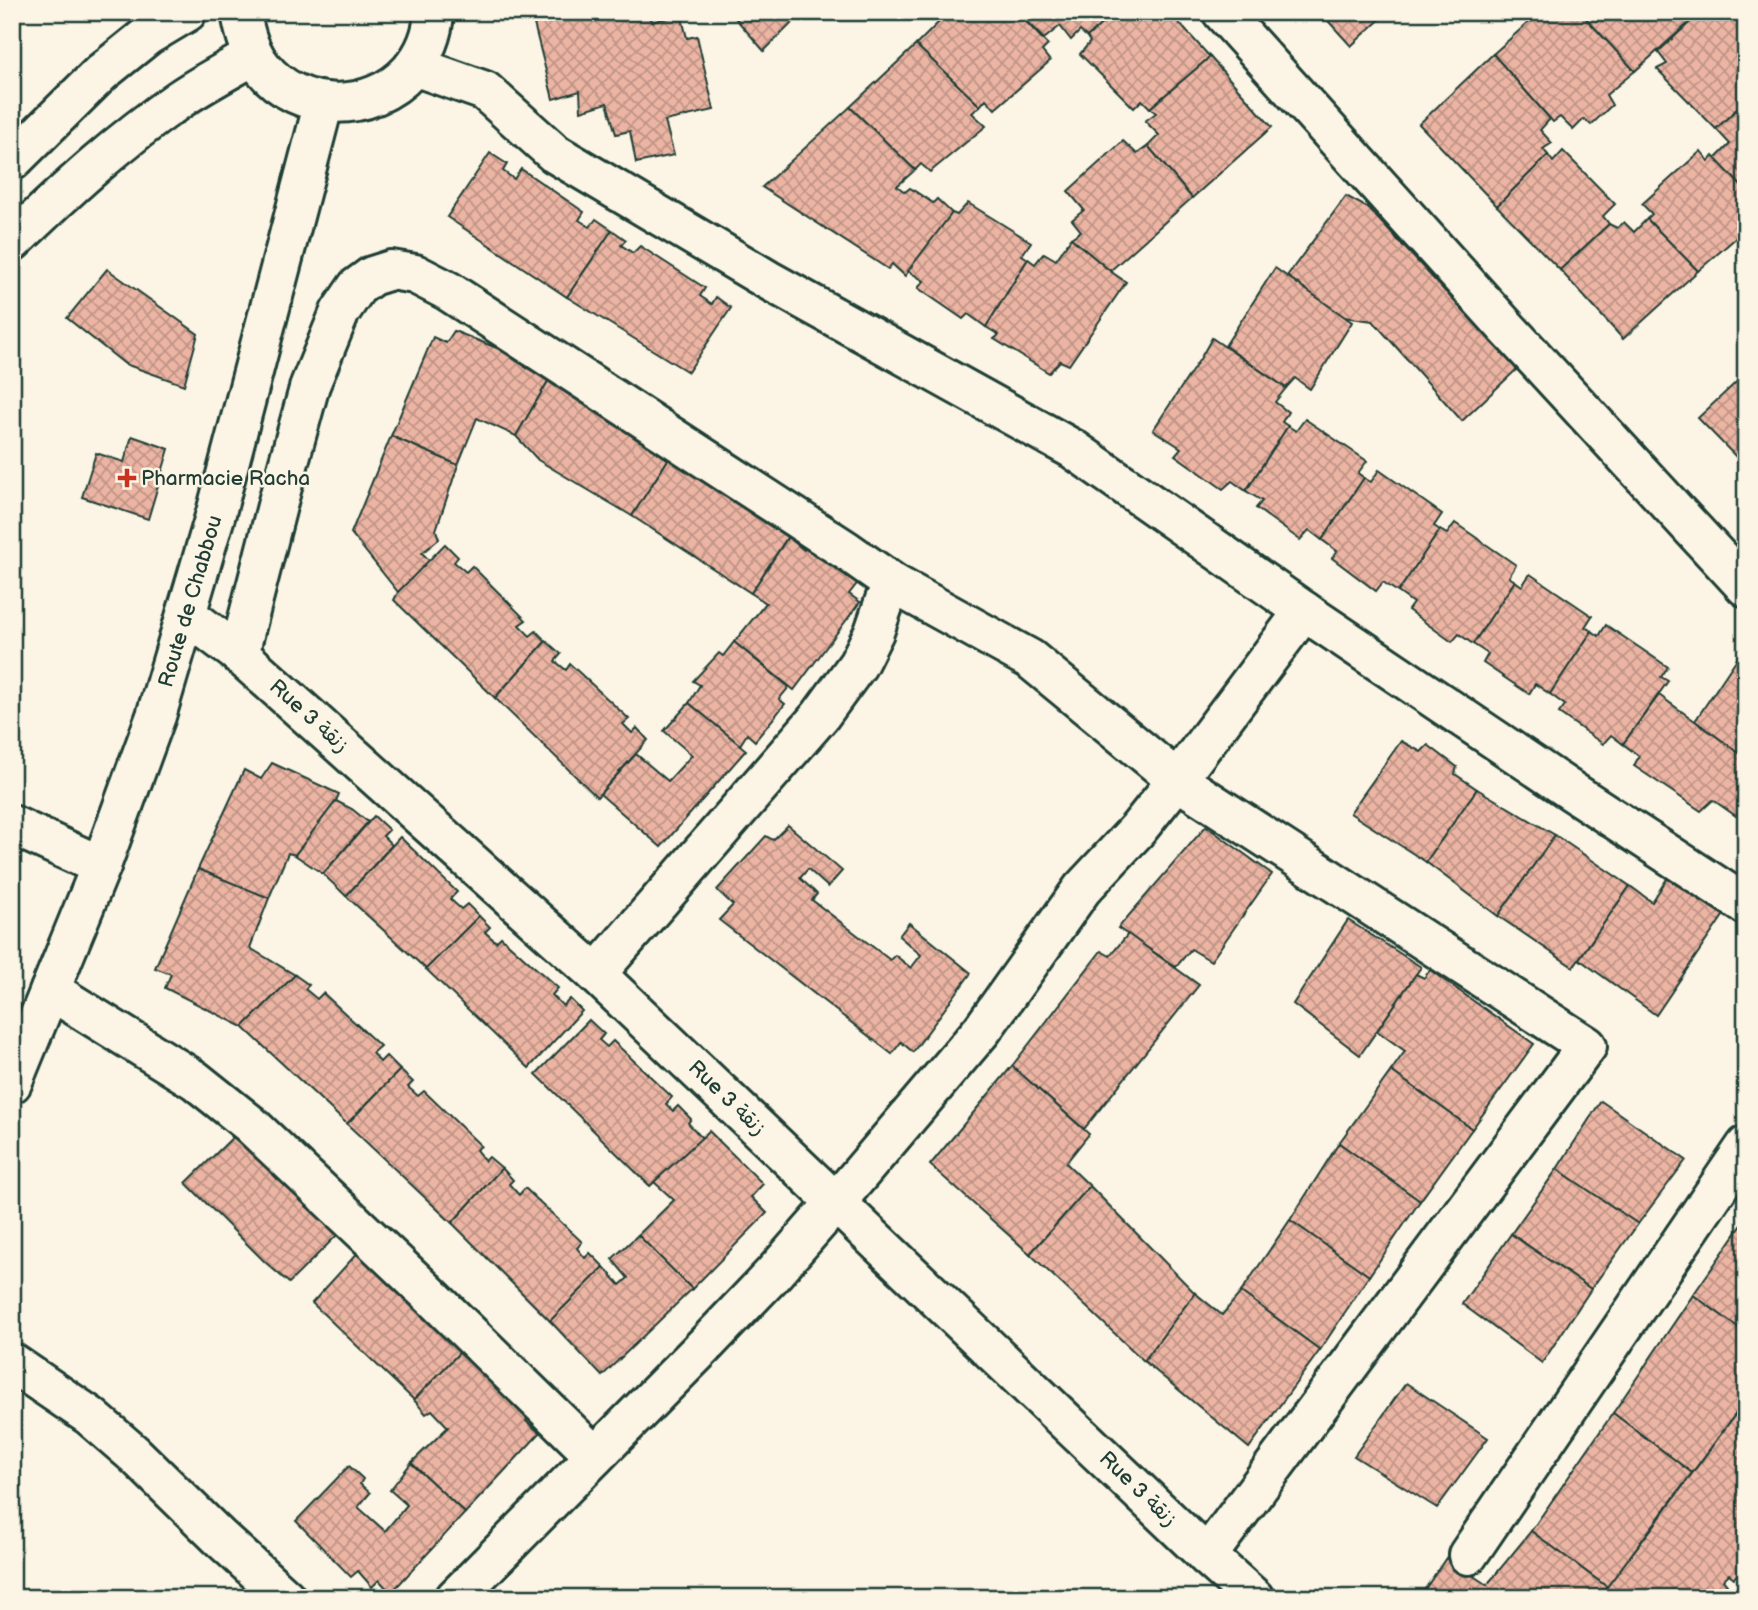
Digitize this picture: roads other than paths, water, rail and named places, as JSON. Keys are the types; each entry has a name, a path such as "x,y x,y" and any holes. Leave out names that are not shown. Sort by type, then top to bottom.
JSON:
{"street":[{"path":"12,161 101,73 147,36 187,12"},
{"path":"241,12 243,28 254,55 272,78 310,99 341,104 374,97 403,79 424,51 430,36 433,12"},
{"path":"1222,12 1506,327 1746,587"},
{"path":"12,242 73,183 129,137 181,98 254,55"},
{"path":"414,66 485,91 554,153 768,280 1073,449 1304,611 1746,905"},
{"name":"Route de Chabbou","path":"12,1083 101,866 156,716 230,461 324,102"},
{"path":"239,654 310,385 340,312 357,287 372,276 391,270 415,274 448,291 894,584 1030,659 1177,780 1587,1046 1207,1556"},
{"path":"596,974 820,716 858,664 894,584"},
{"path":"455,1598 764,1284 836,1202 982,1030 1082,889 1138,829 1304,611"},
{"name":"Rue 3 زنقة","path":"187,615 239,654 596,974 1254,1598"},
{"path":"12,825 101,866"},
{"path":"50,990 195,1080 250,1124 595,1456"},
{"path":"1468,1555 1746,1146"},
{"path":"12,1363 90,1416 135,1454 286,1598"}],"place":[{"name":"Pharmacie Racha","path":"127,478"}]}
